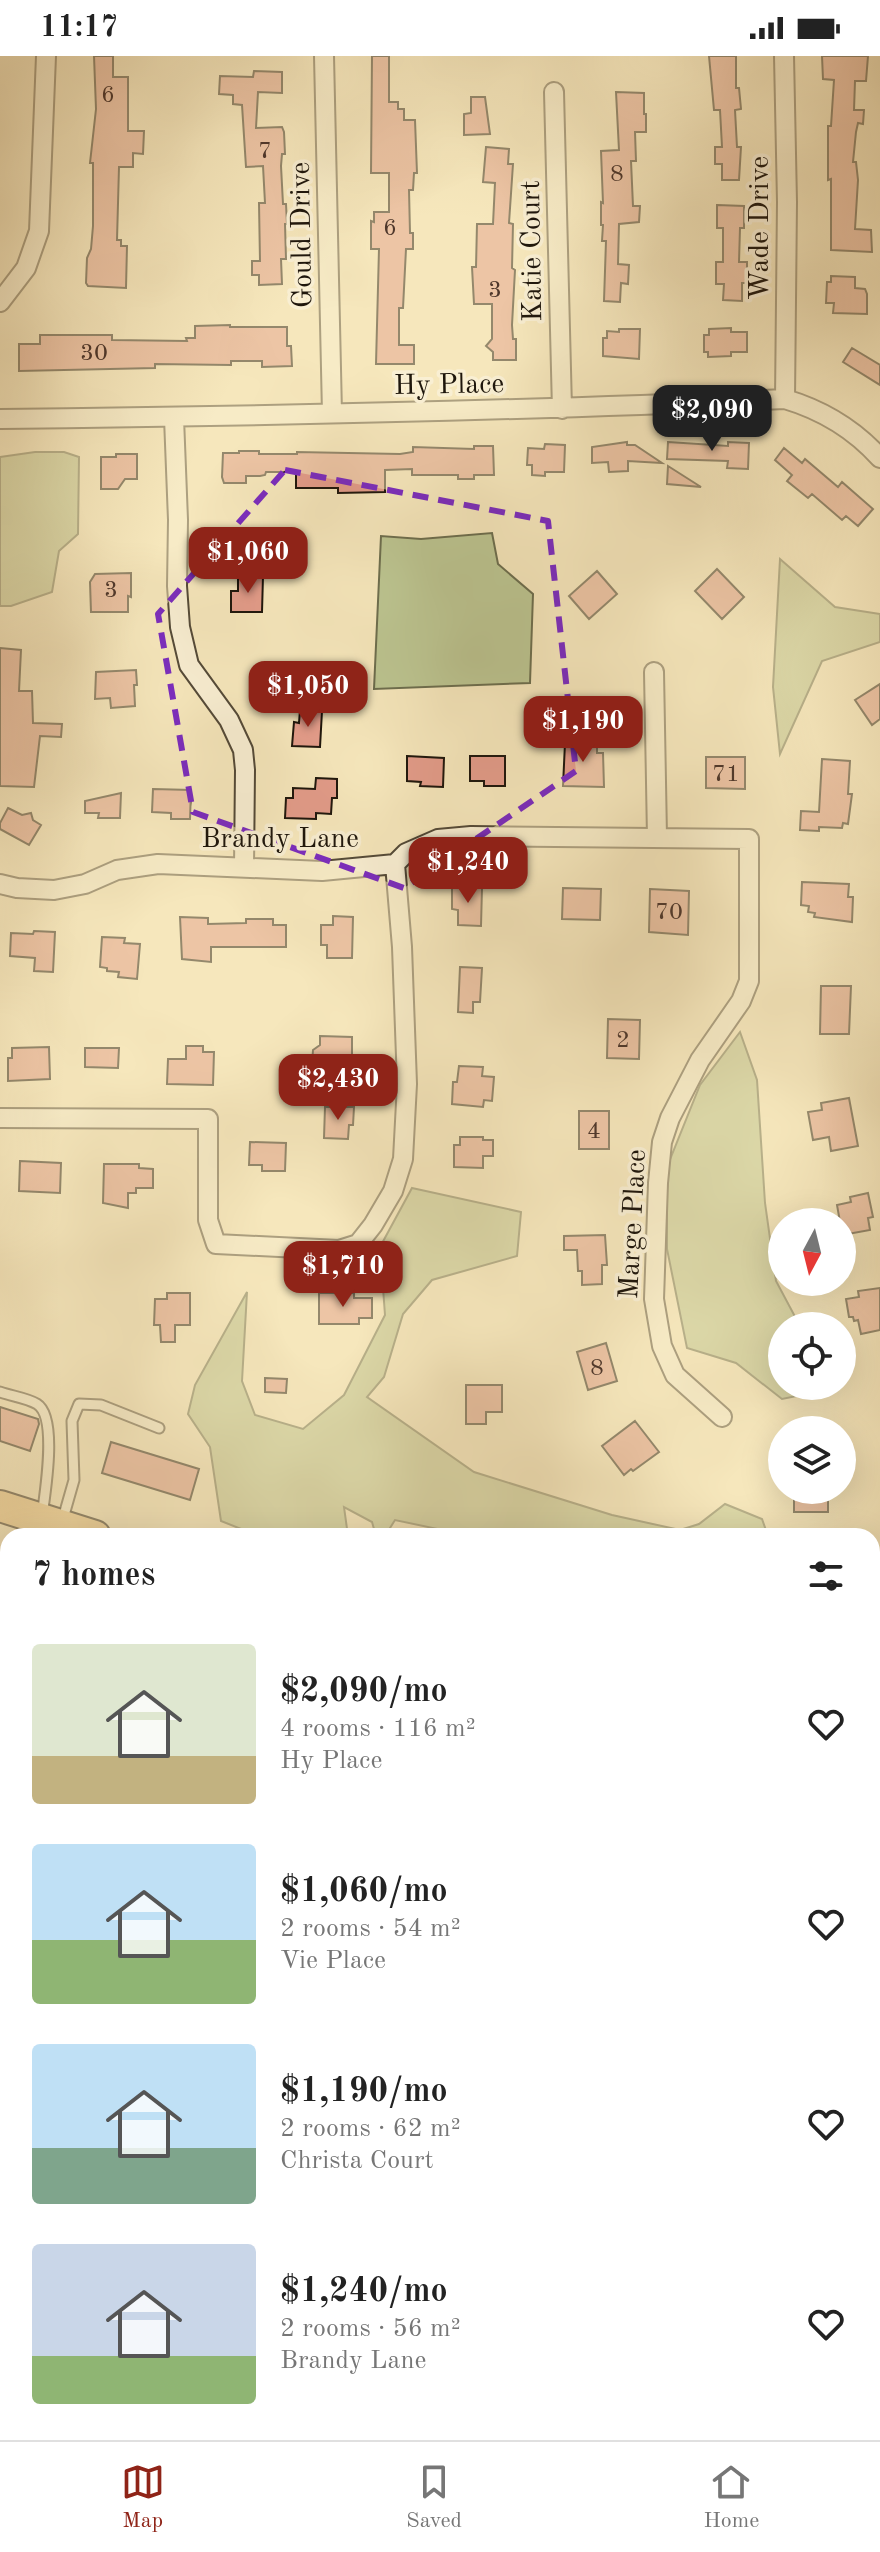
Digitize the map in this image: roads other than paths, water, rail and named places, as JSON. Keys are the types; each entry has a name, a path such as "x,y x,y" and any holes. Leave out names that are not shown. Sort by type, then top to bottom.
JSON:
{"main road":[{"path":"0,1506 70,1528"}],"street":[{"path":"1,298 26,268 39,231 46,56"},
{"name":"Gould Drive","path":"324,56 332,413"},
{"name":"Wade Drive","path":"784,56 787,202 785,399"},
{"name":"Katie Court","path":"554,92 562,409"},
{"name":"Hy Place","path":"0,419 562,409 785,399 804,405 853,431 880,458"},
{"path":"174,418 180,627 189,665 229,720 243,750 244,867"},
{"path":"654,672 657,837"},
{"name":"Brandy Lane","path":"0,884 44,890 85,884 129,867 158,864 322,871 395,864 406,853 438,839 471,836 749,839"},
{"name":"Marge Place","path":"722,1417 675,1375 662,1346 654,1299 658,1183 662,1142 670,1118 700,1060 741,1001 749,981 749,839"},
{"path":"0,1118 208,1119 208,1220 216,1244 339,1250 358,1244 393,1191 403,1159 407,1084 402,947 395,864"}],"lane":[{"path":"0,1392 38,1404 46,1416 51,1522"},
{"path":"51,1522 74,1480 72,1421 79,1404 101,1405 159,1428"}]}
